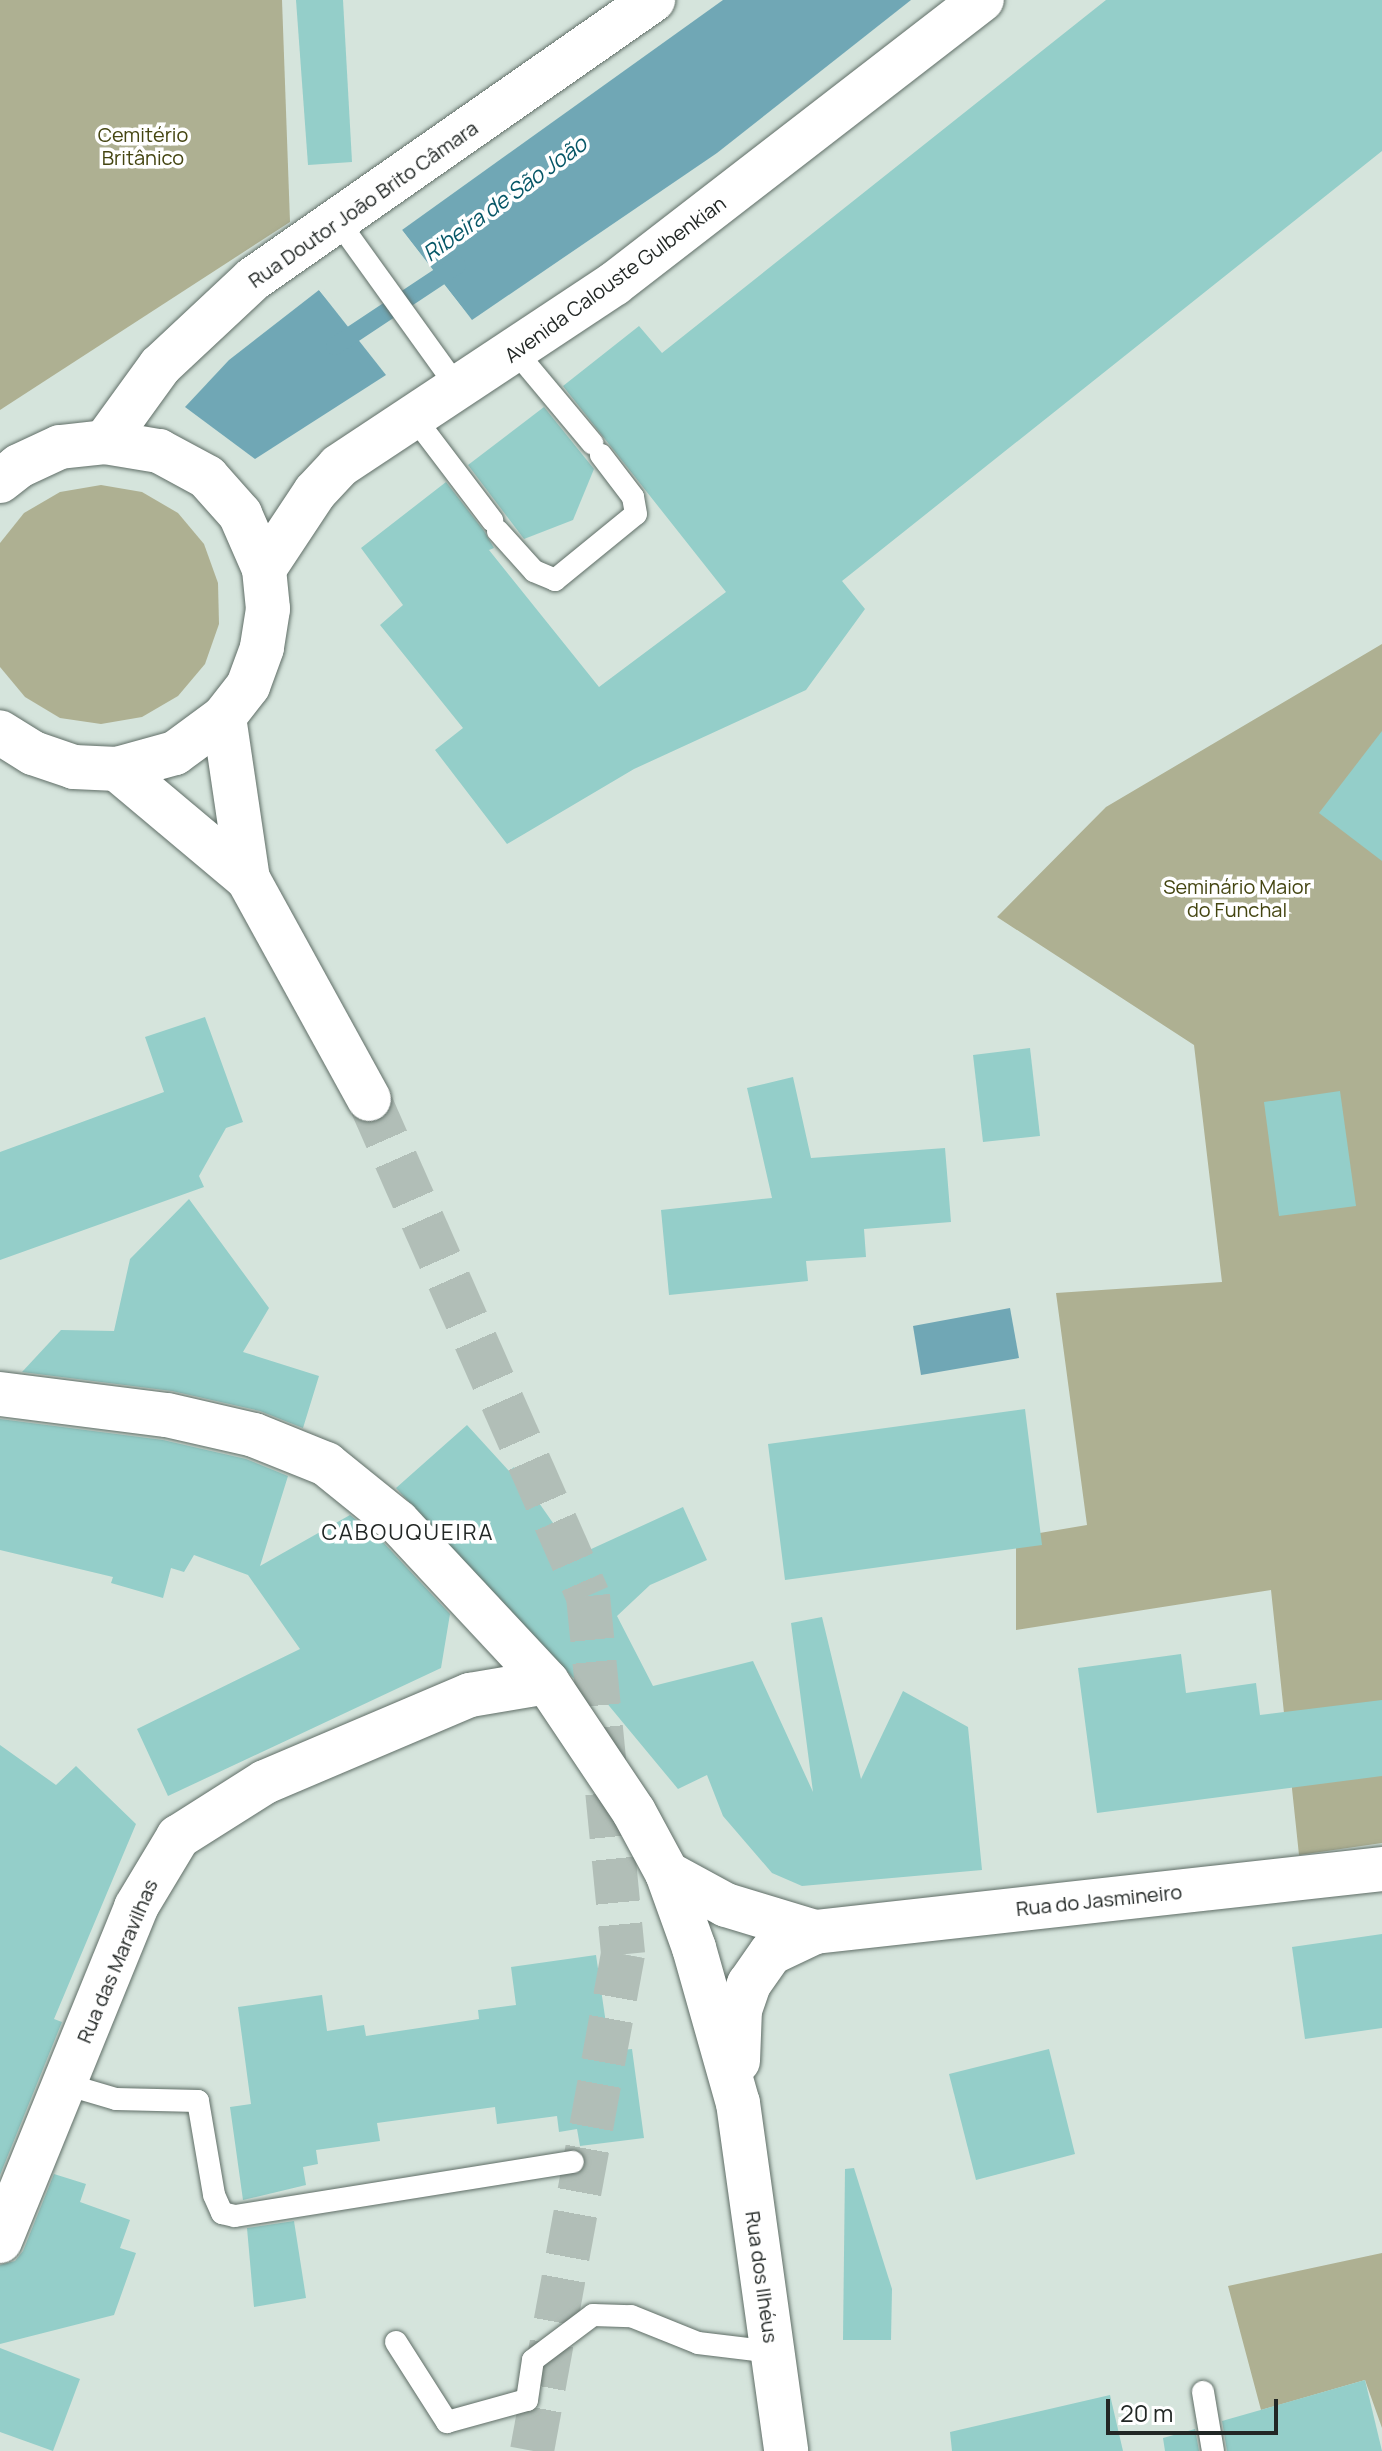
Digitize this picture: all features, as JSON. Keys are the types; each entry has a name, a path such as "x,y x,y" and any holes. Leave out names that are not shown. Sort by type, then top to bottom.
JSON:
{"street":[{"name":"Rua Doutor João Brito Câmara","path":"105,442 160,366 253,279 653,0"},
{"name":"Avenida Calouste Gulbenkian","path":"264,569 315,492 339,466 516,352 681,235 982,0"},
{"path":"0,455 49,425 129,405"},
{"path":"0,481 19,466 60,447 105,442 159,451 207,477 240,514 264,569 268,609 262,648 248,686 224,717 175,753 117,769 74,767 33,753 0,732"},
{"path":"224,717 233,807 248,879 369,1099"},
{"path":"117,769 248,879"},
{"path":"0,1394 167,1415 254,1435 326,1464 398,1522 547,1682 667,1873 694,1948 738,2103"},
{"name":"Rua das Maravilhas","path":"0,2241 136,1907 178,1837 265,1782 470,1695 547,1682"},
{"name":"Rua do Jasmineiro","path":"738,2103 740,2010 749,1984 771,1953 815,1932 1382,1869"},
{"name":"Rua do Jasmineiro","path":"667,1873 726,1905 815,1932"},
{"name":"Rua dos Ilhéus","path":"738,2103 786,2451"}],"lane":[{"path":"338,221 458,388"},
{"path":"413,416 495,526 534,571 555,580 636,514 633,497 516,352"},
{"path":"65,2084 116,2099 198,2101 214,2195 222,2213 235,2216 573,2162"},
{"path":"396,2342 447,2422 527,2400 533,2360 593,2315 631,2316 698,2343 772,2352"},
{"path":"1203,2392 1213,2451"}],"green space":[{"name":"Cemitério Britânico","path":"0,0 282,0 290,222 0,410"},
{"path":"101,485 142,492 178,513 204,544 218,583 219,624 205,664 178,696 142,717 101,724 60,718 25,697 0,667 0,543 24,513 60,492"},
{"name":"Seminário Maior do Funchal","path":"1382,644 1382,1843 1299,1855 1271,1590 1016,1630 1016,1537 1087,1525 1056,1293 1222,1282 1194,1045 997,917 1106,807"},
{"path":"1382,2253 1382,2428 1365,2380 1261,2410 1228,2286"}],"water":[{"path":"723,0 911,0 717,153 472,320 402,230"},
{"path":"319,290 386,375 255,459 185,407 229,360"},
{"path":"1010,1308 1019,1358 921,1375 913,1326"}],"pier":[{"path":"402,230 439,278 472,320 399,233"},
{"path":"323,288 357,329 389,373 319,290"}],"building":[{"path":"296,0 343,0 352,162 308,165"},
{"path":"1106,0 1382,0 1382,151 842,581 865,609 806,690 634,769 507,844 435,750 463,728 380,625 403,605 361,548 446,482 484,531 494,548 489,550 599,687 726,592 563,386 639,326 662,353"},
{"path":"544,407 594,469 573,520 524,539 468,465"},
{"path":"1382,731 1382,861 1319,813"},
{"path":"205,1017 243,1122 226,1128 199,1176 204,1187 0,1260 0,1152 164,1092 145,1037"},
{"path":"1030,1048 1040,1136 983,1142 973,1055"},
{"path":"793,1077 811,1158 945,1148 951,1222 864,1229 866,1257 806,1261 808,1281 669,1295 661,1210 772,1198 747,1088"},
{"path":"1340,1091 1356,1206 1279,1216 1264,1102"},
{"path":"189,1199 269,1308 243,1352 319,1376 303,1428 260,1411 172,1391 22,1372 61,1330 114,1331 130,1259"},
{"path":"1025,1409 1042,1545 785,1580 768,1444"},
{"path":"0,1419 163,1440 246,1459 288,1476 260,1566 350,1515 381,1540 450,1614 441,1668 168,1796 137,1729 300,1649 248,1575 194,1555 184,1572 171,1568 163,1598 111,1583 113,1577 0,1550"},
{"path":"467,1425 509,1471 514,1467 576,1556 683,1507 707,1560 650,1585 617,1616 653,1686 753,1661 813,1792 791,1623 822,1617 861,1779 903,1691 968,1727 982,1870 802,1886 772,1873 723,1816 707,1775 678,1789 586,1678 579,1684 396,1488"},
{"path":"1181,1654 1186,1693 1256,1683 1260,1715 1382,1700 1382,1776 1097,1813 1078,1668"},
{"path":"0,1745 56,1785 76,1766 136,1824 54,2019 62,2022 0,2175"},
{"path":"1382,1934 1382,2028 1305,2039 1292,1947"},
{"path":"596,1955 610,2051 632,2049 644,2138 580,2146 577,2129 559,2132 557,2116 497,2124 495,2107 377,2123 380,2141 316,2150 318,2164 303,2167 306,2185 243,2200 230,2107 251,2104 238,2007 322,1995 327,2031 364,2025 366,2036 479,2019 478,2010 516,2005 511,1967"},
{"path":"1049,2049 1075,2154 976,2180 949,2074"},
{"path":"854,2168 892,2289 891,2340 843,2340 845,2169"},
{"path":"54,2174 86,2184 80,2202 130,2220 120,2248 136,2253 114,2315 0,2344 0,2265 15,2261 23,2251"},
{"path":"294,2221 306,2298 254,2307 247,2228"},
{"path":"0,2348 80,2379 53,2451 0,2432"},
{"path":"1365,2380 1382,2451 1227,2451 1222,2421"},
{"path":"1110,2395 1123,2451 952,2451 950,2432"},
{"path":"1195,2429 1199,2451 1165,2451 1163,2438"}],"waterway":[{"name":"Ribeira de São João","path":"335,346 457,265"}],"tunnel":[{"path":"369,1099 588,1596 623,1954 532,2451"}],"district":[{"name":"CABOUQUEIRA","path":"408,1533"}]}
